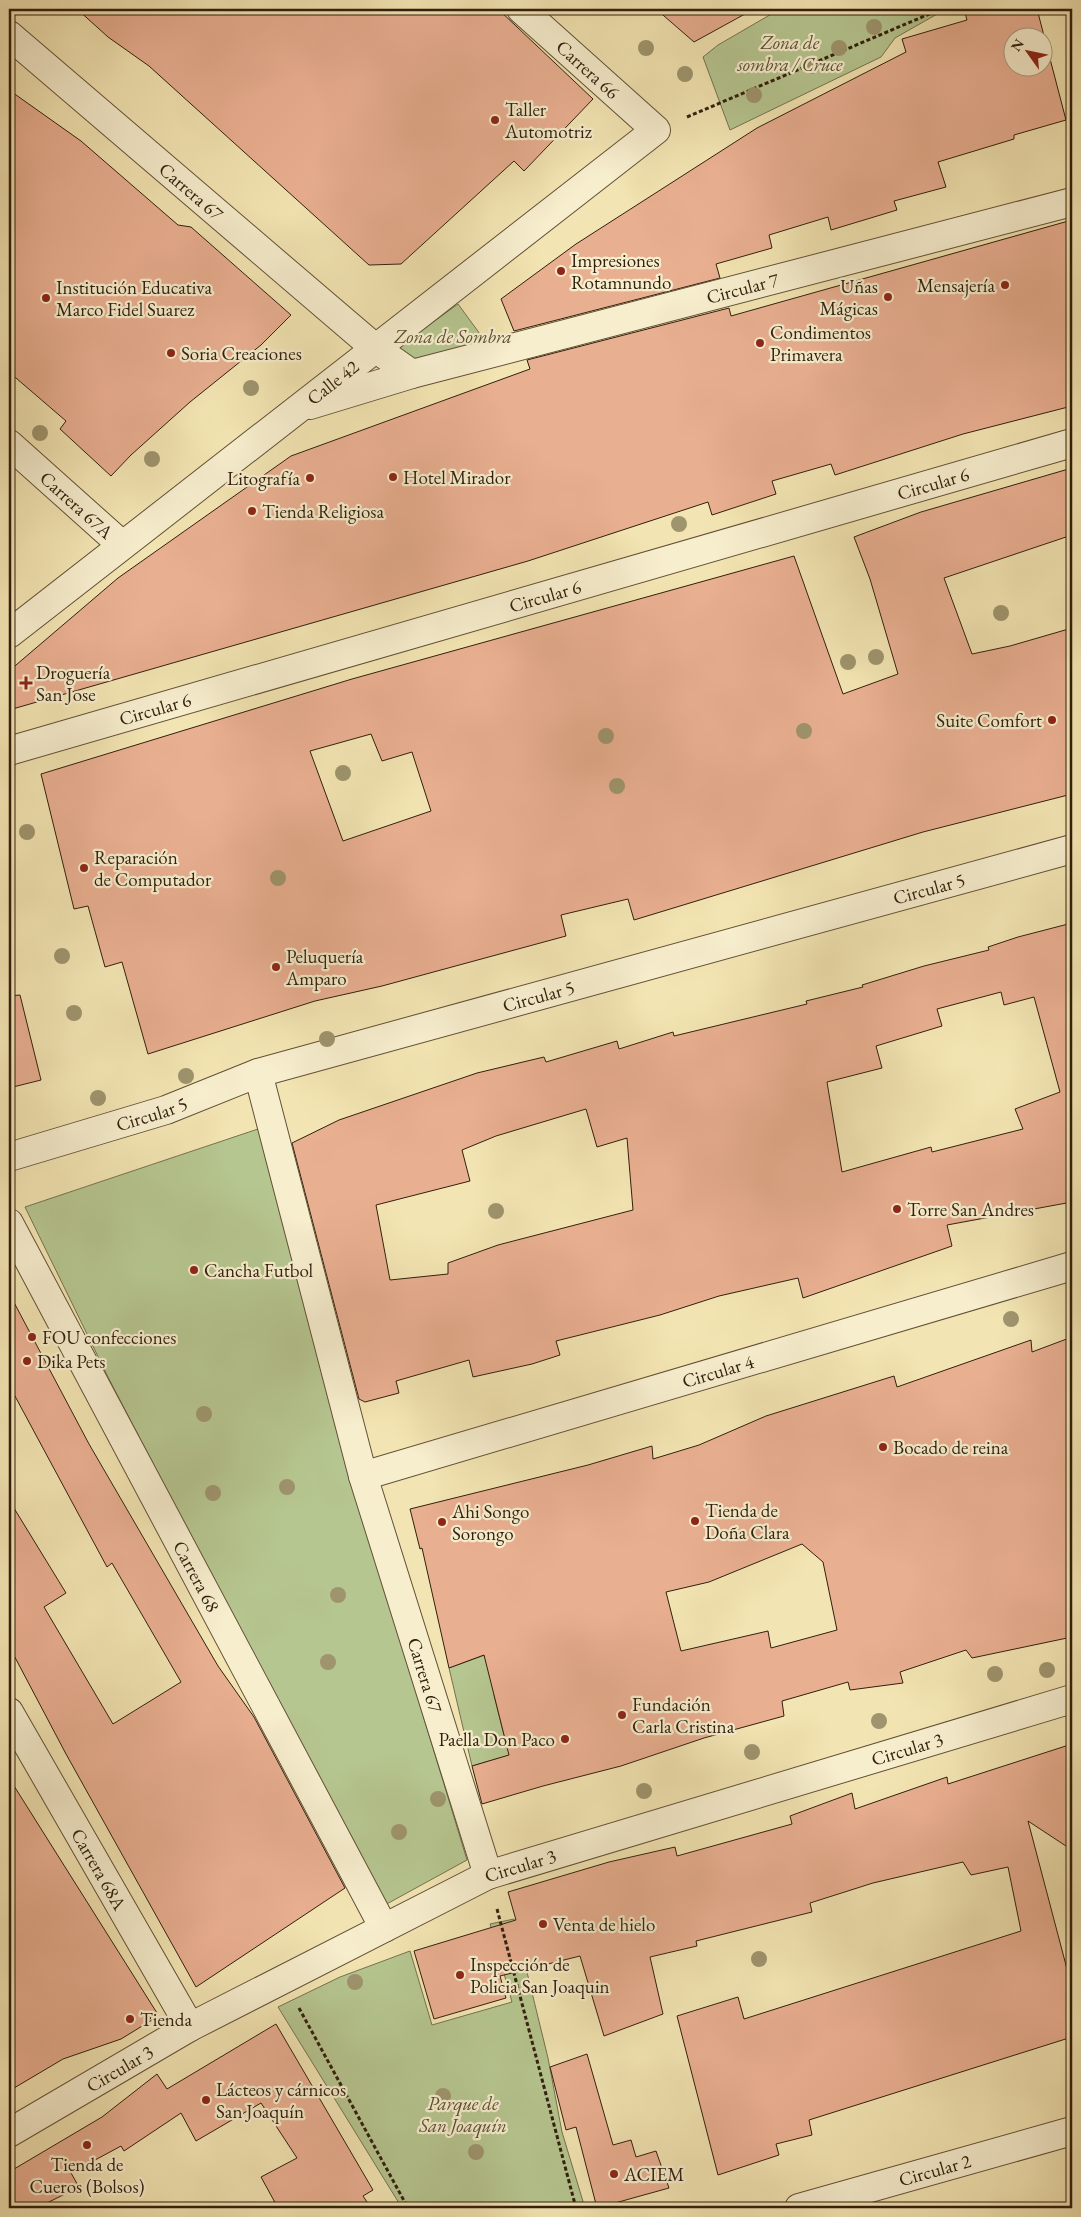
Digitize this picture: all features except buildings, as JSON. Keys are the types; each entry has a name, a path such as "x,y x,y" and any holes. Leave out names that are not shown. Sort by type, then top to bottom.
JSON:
{"street":[{"name":"Carrera 66","path":"521,9 656,130"},
{"name":"Carrera 67","path":"9,35 375,348"},
{"name":"Calle 42","path":"9,634 656,130"},
{"name":"Circular 7","path":"296,410 412,374 1072,202"},
{"path":"375,348 412,374"},
{"name":"Circular 6","path":"11,749 1072,443"},
{"name":"Carrera 67A","path":"9,444 122,545"},
{"name":"Circular 5","path":"9,1157 166,1110 258,1073 1072,849"},
{"name":"Carrera 67","path":"258,1073 363,1476 488,1875"},
{"name":"Carrera 68","path":"9,1223 384,1928"},
{"name":"Circular 4","path":"363,1476 1072,1266"},
{"name":"Circular 3","path":"9,2133 190,2027 488,1875 1072,1699"},
{"name":"Carrera 68A","path":"9,1712 190,2027"},
{"name":"Circular 2","path":"798,2208 1072,2131"}],"path":[{"path":"656,130 942,9"},
{"path":"488,1875 576,2208"},
{"path":"283,1979 408,2208"}],"green space":[{"name":"Zona de sombra / Cruce","path":"780,9 946,9 895,38 881,57 730,130 703,57 718,45"},
{"name":"Zona de Sombra","path":"458,304 491,349 409,373 393,351"},
{"path":"261,1128 352,1481 467,1860 383,1906 109,1379 25,1207"},
{"path":"507,1647 518,1687 494,1695 505,1739 534,1748 472,1766 449,1668"},
{"name":"Parque de San Joaquín","path":"514,1919 548,2058 562,2132 585,2208 402,2208 278,2007 340,1977 410,1951 432,2025 512,2002 490,1924"}],"place":[{"name":"Taller Automotriz","path":"495,120"},
{"name":"Impresiones Rotamnundo","path":"561,271"},
{"name":"Mensajería","path":"1005,285"},
{"name":"Uñas Mágicas","path":"888,297"},
{"name":"Institución Educativa Marco Fidel Suarez","path":"46,298"},
{"name":"Condimentos Primavera","path":"760,343"},
{"name":"Soria Creaciones","path":"171,353"},
{"name":"Hotel Mirador","path":"393,477"},
{"name":"Litografía","path":"310,478"},
{"name":"Tienda Religiosa","path":"252,511"},
{"name":"Droguería San Jose","path":"26,683"},
{"name":"Suite Comfort","path":"1052,720"},
{"name":"Reparación de Computador","path":"84,868"},
{"name":"Peluquería Amparo","path":"276,967"},
{"name":"Torre San Andres","path":"897,1209"},
{"name":"Cancha Futbol","path":"194,1270"},
{"name":"FOU confecciones","path":"32,1337"},
{"name":"Dika Pets","path":"27,1361"},
{"name":"Bocado de reina","path":"883,1447"},
{"name":"Tienda de Doña Clara","path":"695,1521"},
{"name":"Ahi Songo Sorongo","path":"442,1522"},
{"name":"Fundación Carla Cristina","path":"622,1715"},
{"name":"Paella Don Paco","path":"565,1739"},
{"name":"Venta de hielo","path":"543,1924"},
{"name":"Inspección de Policia San Joaquin","path":"460,1975"},
{"name":"Tienda","path":"130,2019"},
{"name":"Lácteos y cárnicos San Joaquín","path":"206,2100"},
{"name":"Tienda de Cueros (Bolsos)","path":"87,2145"},
{"name":"ACIEM","path":"614,2174"}]}
